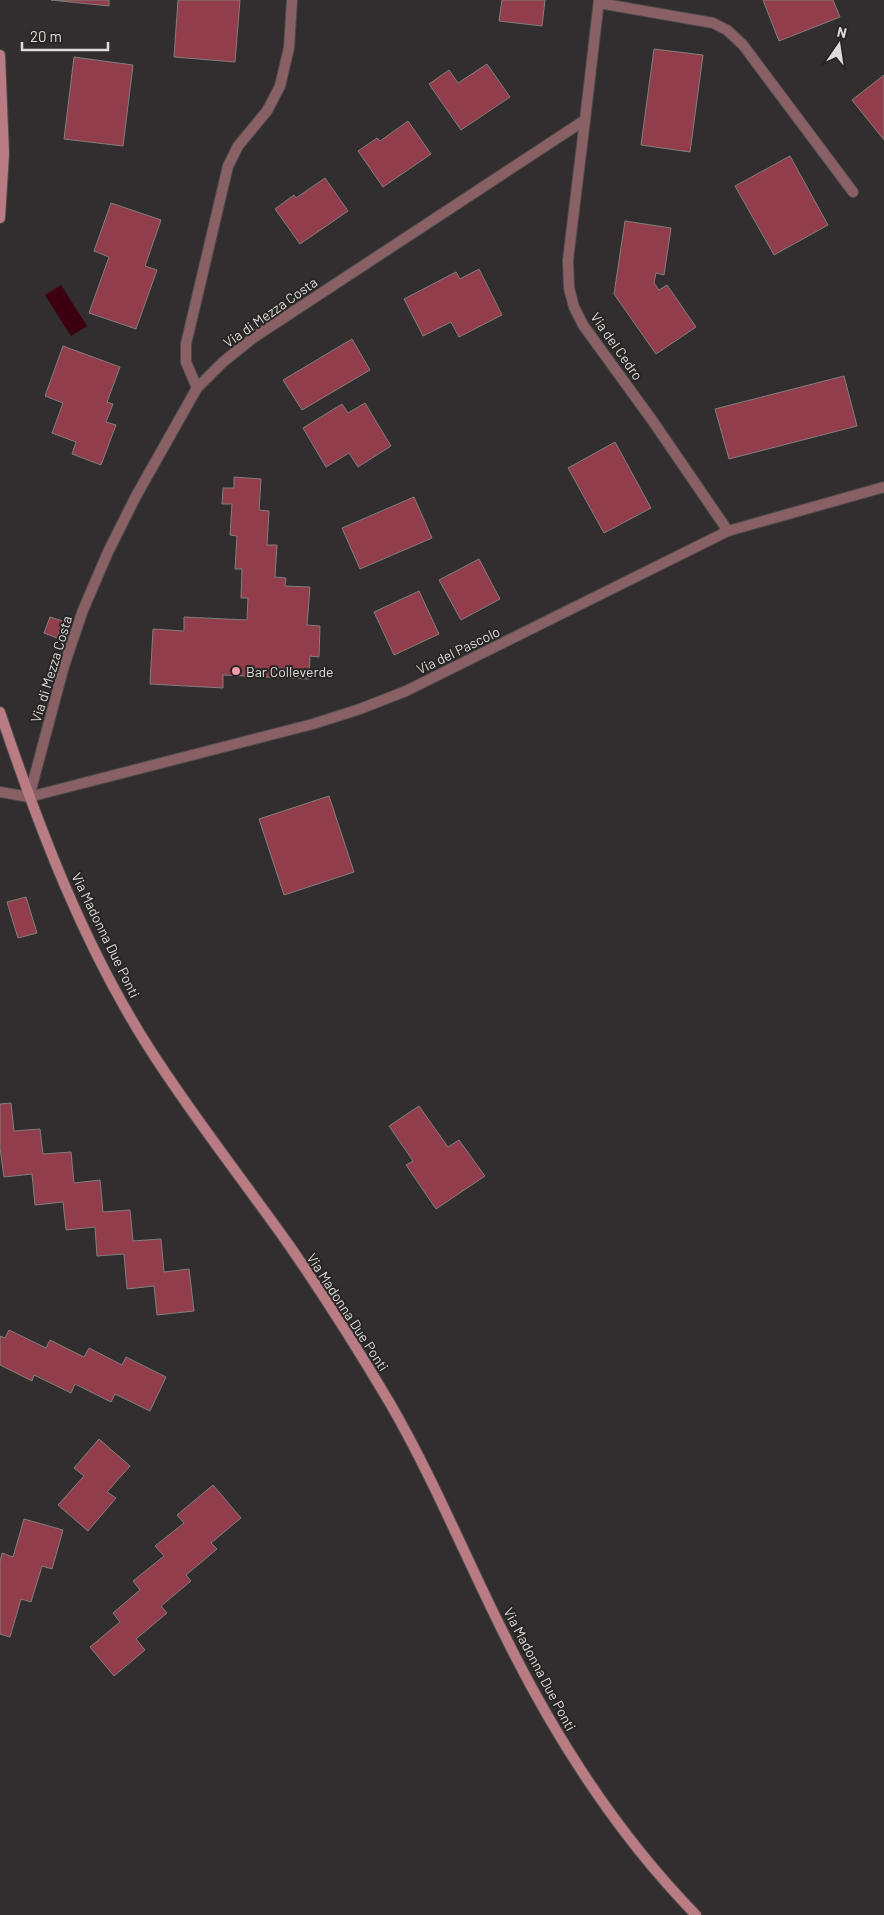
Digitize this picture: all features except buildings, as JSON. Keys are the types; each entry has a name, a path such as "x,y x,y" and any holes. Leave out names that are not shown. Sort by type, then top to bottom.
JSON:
{"main road":[{"path":"0,55 4,154 0,218"},
{"name":"Via Madonna Due Ponti","path":"0,712 29,797 88,934 115,990 151,1051 299,1260 336,1315 384,1394 426,1470 503,1632 546,1714 621,1826 662,1878 696,1915"}],"street":[{"path":"197,388 186,362 186,344 224,177 238,146 267,112 280,86 289,48 292,0"},
{"path":"585,120 599,2 706,22 727,30 742,44 853,192"},
{"name":"Via di Mezza Costa","path":"29,797 64,666 95,581 136,496 197,388 253,338 585,120"},
{"name":"Via del Cedro","path":"585,120 568,260 569,288 574,308 728,532"},
{"name":"Via del Pascolo","path":"29,797 313,724 360,710 406,691 728,532 884,487"},
{"path":"0,792 29,797"}],"shaded area":[{"path":"61,285 87,326 71,336 45,295"}],"place":[{"name":"Bar Colleverde","path":"236,671"}]}
